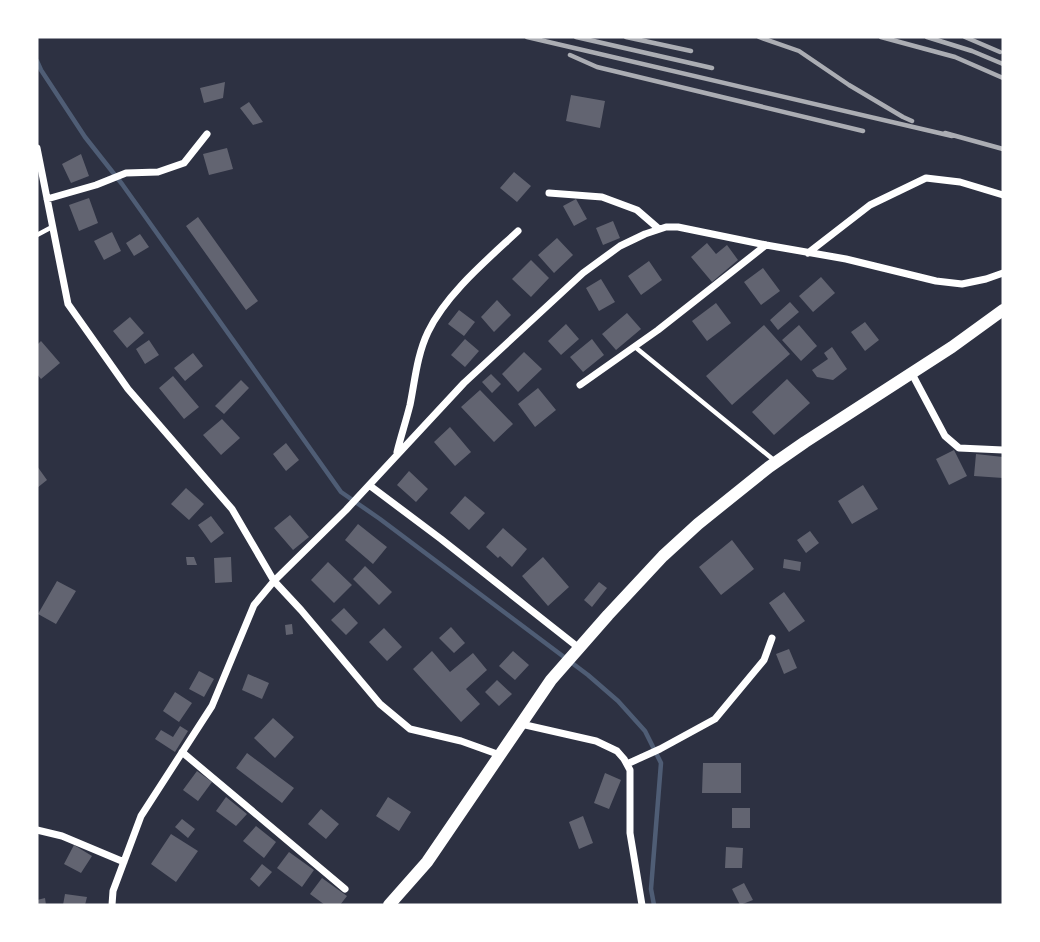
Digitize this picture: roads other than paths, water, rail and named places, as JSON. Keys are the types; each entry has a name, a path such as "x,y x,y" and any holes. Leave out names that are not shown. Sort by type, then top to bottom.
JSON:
{"main road":[{"path":"389,905 427,862 555,676 663,556 710,514 776,462 952,347 1003,310"}],"street":[{"path":"47,199 126,173 158,172 184,163 207,134"},
{"path":"37,148 68,304 128,389 232,509 274,581 380,704 410,729 461,741 500,755"},
{"path":"808,253 870,205 926,178 960,182 1003,195"},
{"path":"549,193 602,197 637,210 659,229"},
{"path":"111,905 113,891 141,816 212,706 254,605 464,383 583,273 620,246 659,229 678,227 846,259 936,281 962,284 1003,272"},
{"path":"396,456 409,409 419,355 429,331 443,309 474,273 518,231"},
{"path":"580,385 659,330 766,245"},
{"path":"911,372 945,436 959,448 1003,450"},
{"path":"367,487 441,539 576,652"},
{"path":"627,764 715,719 764,660 772,638"},
{"path":"521,723 596,741 617,751 627,764 630,770 630,833 642,905"},
{"path":"182,752 345,889"},
{"path":"37,830 62,836 124,862"}],"lane":[{"path":"37,234 53,226"},
{"path":"635,347 776,462"}],"waterway":[{"path":"37,61 85,137 122,184 341,492 588,675 618,701 645,731 661,763 651,889 654,905"}],"railway":[{"path":"527,37 952,136"},
{"path":"576,37 712,68"},
{"path":"626,37 691,51"},
{"path":"759,37 799,51 849,85 912,121"},
{"path":"881,37 955,57 1003,78"},
{"path":"927,37 1003,64"},
{"path":"965,37 1000,52"},
{"path":"570,55 597,67 863,131"},
{"path":"945,133 1003,149"}]}
